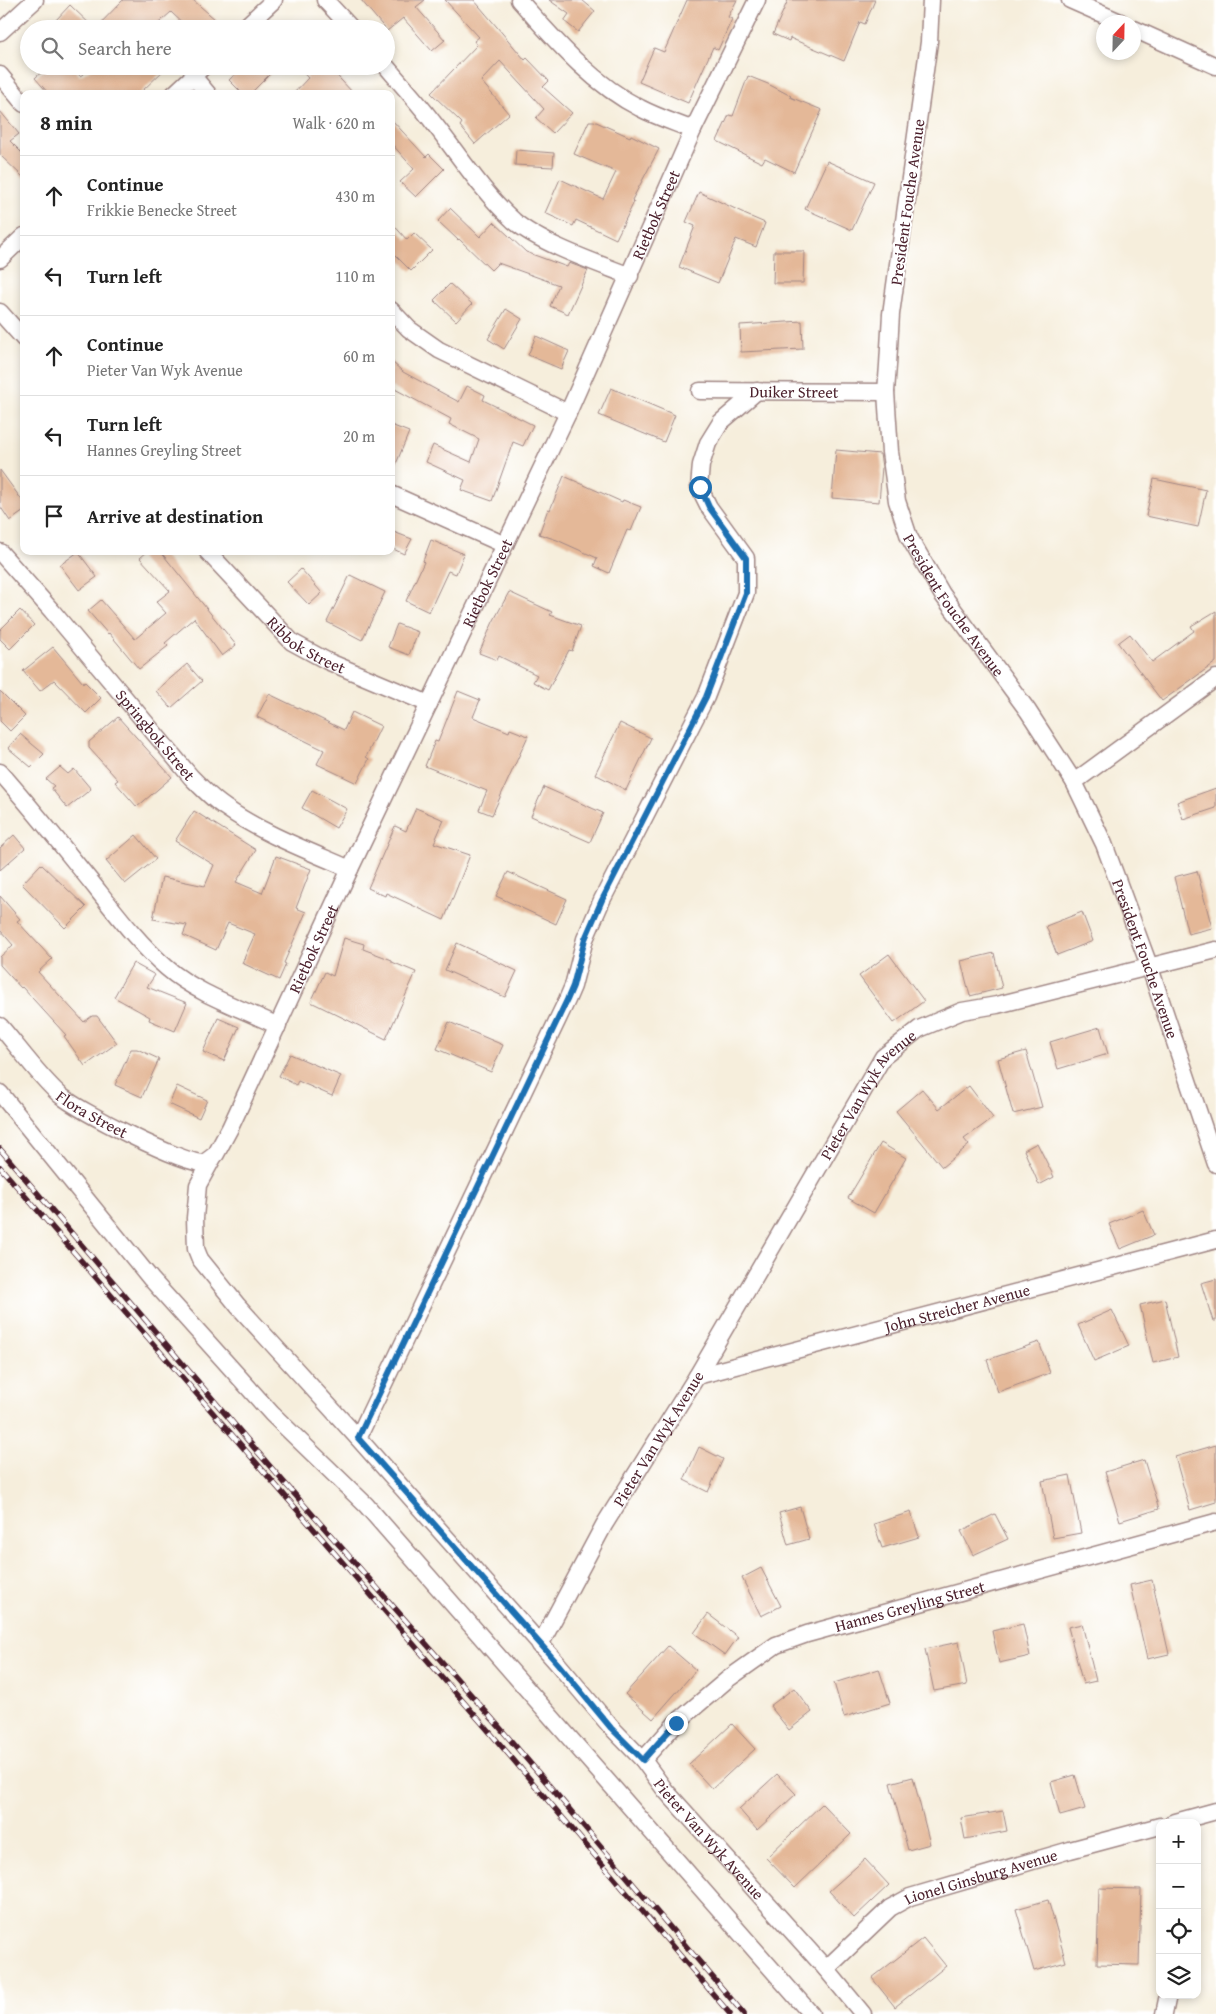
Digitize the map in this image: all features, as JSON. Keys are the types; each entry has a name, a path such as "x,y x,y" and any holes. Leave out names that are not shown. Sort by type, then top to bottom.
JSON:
{"street":[{"path":"0,32 35,0"},
{"path":"253,20 274,0"},
{"path":"325,0 344,20"},
{"path":"519,0 561,47 617,94 640,108 693,130"},
{"name":"Rietbok Street","path":"540,1645 358,1438 238,1306 200,1259 196,1249 195,1218 198,1185 278,1026 350,869 568,413 693,130 757,0"},
{"name":"President Fouche Avenue","path":"931,0 929,42 892,314 886,392 890,452 897,501 909,537 942,594 1028,711 1074,782 1104,844 1150,968 1216,1164"},
{"path":"1070,0 1104,15"},
{"path":"1141,32 1216,66"},
{"path":"0,75 20,99"},
{"path":"178,90 195,75"},
{"path":"201,75 206,90"},
{"path":"394,75 431,119 480,184 515,221 533,234 630,276"},
{"path":"0,259 20,240"},
{"path":"0,312 20,334"},
{"path":"395,314 416,335 439,350 568,413"},
{"name":"Duiker Street","path":"700,391 886,392"},
{"path":"358,1438 567,1000 573,986 585,939 602,900 706,697 746,593 746,558 709,507 700,487 701,465 708,443 720,422 757,391"},
{"path":"395,496 505,545"},
{"name":"Springbok Street","path":"0,552 191,777 206,792 224,807 245,820 350,869"},
{"name":"Ribbok Street","path":"211,555 292,642 327,661 429,704"},
{"path":"1074,782 1216,678"},
{"path":"0,772 111,908 168,968 186,981 212,995 278,1026"},
{"name":"Pieter Van Wyk Avenue","path":"863,2014 826,1969 665,1790 643,1760 611,1728 540,1645 604,1525 697,1376 883,1057 919,1028 962,1011 997,1005 1216,950"},
{"name":"Flora Street","path":"0,1026 48,1082 61,1095 77,1106 140,1139 186,1160 198,1164 204,1163 212,1157"},
{"path":"0,1093 151,1279 272,1414 366,1505 811,2014"},
{"name":"John Streicher Avenue","path":"697,1376 1216,1240"},
{"name":"Hannes Greyling Street","path":"643,1760 676,1723 728,1679 776,1645 807,1634 1216,1522"},
{"path":"1193,1819 1216,1811"},
{"name":"Lionel Ginsburg Avenue","path":"826,1969 890,1908 910,1897 1156,1827"},
{"path":"1164,2014 1167,1999"}],"building":[{"path":"123,0 193,0 216,20 179,20 171,12 162,20 104,20"},
{"path":"361,0 425,0 416,7 445,40 432,51 403,18 395,24 395,20 378,20"},
{"path":"445,0 474,0 525,60 527,58 549,81 543,87 572,113 553,133 536,118 544,109 500,61 481,81 509,114 475,144 460,126 462,123 431,93 477,45 474,41 479,37"},
{"path":"549,0 582,0 595,11 578,32 564,21 569,14"},
{"path":"687,0 737,0 728,17 732,19 718,50 713,47 688,103 639,82 654,48 664,52"},
{"path":"788,0 875,0 865,24 860,22 844,61 790,38 789,41 773,34"},
{"path":"70,5 86,20 56,20"},
{"path":"38,75 159,75 143,90 46,90 35,78"},
{"path":"234,75 269,75 254,90 239,90 229,80"},
{"path":"305,75 336,75 350,90 297,90 308,78"},
{"path":"748,76 768,84 790,97 822,110 794,172 765,158 762,163 717,141 729,115 733,116"},
{"path":"0,111 19,134 10,141 20,151 20,174 0,155"},
{"path":"589,121 594,121 630,137 631,135 659,149 632,200 634,202 616,239 576,220 573,226 545,213 560,179 603,199 616,172 574,154"},
{"path":"395,123 426,157 429,154 444,169 416,197 400,182 414,169 395,148"},
{"path":"516,150 554,153 553,167 515,165"},
{"path":"827,161 874,182 852,230 805,209"},
{"path":"699,192 765,223 756,247 736,239 718,283 679,267 695,226 686,222"},
{"path":"450,208 480,237 494,222 526,252 567,267 569,263 588,270 568,314 550,306 559,285 498,263 491,270 438,221"},
{"path":"395,226 407,240 414,233 432,250 411,271 395,255"},
{"path":"774,251 804,251 803,283 773,283"},
{"path":"450,284 472,304 456,321 434,300"},
{"path":"506,309 522,319 504,349 488,339"},
{"path":"802,321 803,349 741,352 740,325"},
{"path":"536,336 569,351 561,369 528,355"},
{"path":"395,365 403,372 459,402 467,386 485,395 483,400 533,425 523,446 513,442 492,501 461,490 465,480 426,462 433,445 471,462 479,439 449,424 451,419 395,389"},
{"path":"611,388 675,415 664,442 599,415"},
{"path":"395,427 409,432 395,467"},
{"path":"836,450 880,454 882,467 879,502 832,498"},
{"path":"0,470 20,498 20,514 10,521 0,506"},
{"path":"564,476 622,502 623,500 641,507 631,531 627,530 609,573 594,566 597,558 539,534 548,509 550,510"},
{"path":"1154,479 1206,490 1198,527 1146,516"},
{"path":"395,533 412,539 404,554 395,550"},
{"path":"431,540 464,554 456,574 448,571 429,612 406,601 424,562"},
{"path":"74,555 80,555 97,577 79,590 60,565"},
{"path":"143,555 163,555 236,645 222,656 194,618 165,643 168,646 139,669 88,611 101,600 135,639 166,613 156,602 170,591 140,558"},
{"path":"301,569 322,593 309,605 287,582"},
{"path":"350,575 385,592 362,640 327,622"},
{"path":"509,592 552,612 550,615 581,626 572,651 569,650 548,690 533,682 537,675 499,656 497,660 479,653"},
{"path":"20,610 34,625 10,649 0,639 0,630"},
{"path":"1216,611 1216,662 1162,701 1118,643 1130,634 1152,662 1194,631 1191,626"},
{"path":"397,624 418,632 409,655 388,647"},
{"path":"53,647 83,683 84,681 101,698 86,713 54,680 40,691 23,671"},
{"path":"187,664 202,681 171,708 156,691"},
{"path":"0,691 25,716 10,731 0,721"},
{"path":"458,691 480,700 473,717 509,732 510,729 528,736 492,815 479,810 487,791 425,766 435,741 438,742"},
{"path":"269,694 344,730 352,712 381,726 366,757 369,759 357,783 317,764 324,750 257,717"},
{"path":"118,717 172,777 137,807 115,782 118,780 89,748 89,742"},
{"path":"620,723 651,738 626,790 595,774"},
{"path":"20,734 44,754 31,767 8,748"},
{"path":"60,767 68,774 74,769 91,789 67,808 51,788 54,786 46,779"},
{"path":"544,787 603,813 590,842 531,816"},
{"path":"1216,788 1216,808 1183,819 1177,802"},
{"path":"312,790 347,809 336,828 302,808"},
{"path":"416,808 444,820 434,843 470,855 444,920 386,893 385,896 368,888 395,826 406,831"},
{"path":"194,811 256,850 236,882 262,893 276,856 311,869 296,908 306,912 284,963 286,964 279,980 242,963 255,934 228,923 216,950 183,935 187,925 153,919 162,877 205,886 214,865 175,841"},
{"path":"14,835 25,848 0,870 0,848"},
{"path":"136,835 156,859 125,884 106,861"},
{"path":"41,864 86,907 65,928 22,884"},
{"path":"1197,871 1212,928 1188,934 1174,877"},
{"path":"508,872 567,899 556,924 496,896"},
{"path":"0,896 20,919 17,921 52,959 38,972 84,1022 92,1016 97,1016 117,1043 85,1066 64,1036 66,1035 0,965 0,957 13,945 0,930"},
{"path":"1082,912 1093,941 1057,955 1046,926"},
{"path":"344,938 364,944 363,949 416,972 386,1039 311,1002 325,972 333,976"},
{"path":"457,943 517,971 505,997 445,970"},
{"path":"994,953 1002,988 970,996 961,961"},
{"path":"889,954 924,1001 894,1023 859,976"},
{"path":"133,963 155,975 147,987 187,1003 175,1031 149,1020 150,1017 114,997"},
{"path":"218,1018 239,1027 224,1061 203,1052"},
{"path":"449,1022 503,1045 491,1072 437,1049"},
{"path":"1100,1027 1108,1054 1058,1069 1050,1042"},
{"path":"131,1049 137,1049 159,1059 142,1097 115,1085"},
{"path":"1026,1051 1042,1107 1013,1114 998,1059"},
{"path":"290,1054 341,1076 332,1096 298,1081 296,1085 279,1076"},
{"path":"177,1086 207,1100 199,1118 169,1104"},
{"path":"969,1086 993,1118 964,1139 969,1145 942,1167 896,1111 922,1089 939,1109"},
{"path":"881,1143 906,1158 874,1213 848,1198"},
{"path":"1037,1143 1054,1177 1039,1185 1024,1150"},
{"path":"1143,1210 1154,1235 1120,1249 1109,1224"},
{"path":"1216,1279 1216,1321 1213,1321 1201,1283"},
{"path":"1165,1299 1178,1357 1153,1363 1140,1305"},
{"path":"1112,1310 1129,1346 1094,1361 1078,1325"},
{"path":"1039,1342 1050,1373 998,1392 987,1360"},
{"path":"1216,1445 1216,1502 1190,1510 1175,1457"},
{"path":"699,1447 723,1459 708,1492 684,1480"},
{"path":"1144,1460 1159,1509 1120,1521 1105,1472"},
{"path":"1070,1475 1081,1533 1053,1538 1042,1481"},
{"path":"800,1507 809,1539 788,1545 779,1513"},
{"path":"911,1512 919,1537 882,1548 874,1524"},
{"path":"995,1514 1008,1539 973,1555 961,1531"},
{"path":"761,1568 781,1606 761,1616 742,1578"},
{"path":"1152,1580 1169,1654 1147,1659 1130,1585"},
{"path":"708,1614 738,1637 725,1655 694,1633"},
{"path":"1023,1624 1030,1656 999,1663 992,1631"},
{"path":"1082,1624 1096,1681 1083,1684 1068,1627"},
{"path":"959,1642 967,1685 934,1691 925,1649"},
{"path":"668,1646 696,1670 653,1719 625,1694"},
{"path":"879,1669 890,1703 844,1717 834,1683"},
{"path":"794,1688 812,1712 789,1730 770,1706"},
{"path":"732,1724 755,1749 712,1789 689,1764"},
{"path":"777,1774 796,1794 757,1830 739,1809"},
{"path":"1075,1775 1085,1809 1060,1816 1051,1782"},
{"path":"913,1777 930,1844 908,1850 890,1783"},
{"path":"822,1804 851,1834 795,1888 766,1858"},
{"path":"1003,1811 1007,1831 965,1839 961,1818"},
{"path":"865,1859 889,1885 854,1918 829,1891"},
{"path":"1099,1888 1141,1889 1139,1965 1097,1964"},
{"path":"1048,1900 1066,1962 1034,1971 1016,1909"},
{"path":"923,1938 946,1966 895,2007 872,1978"}],"railway":[{"path":"0,1149 268,1464 495,1722 744,2014"},
{"path":"0,1167 487,1729 730,2014"}],"route":[{"path":"676,1723 643,1760 611,1728 558,1664 358,1438 567,1000 573,986 585,939 602,900 706,697 746,593 746,558 709,507 700,487"}]}
